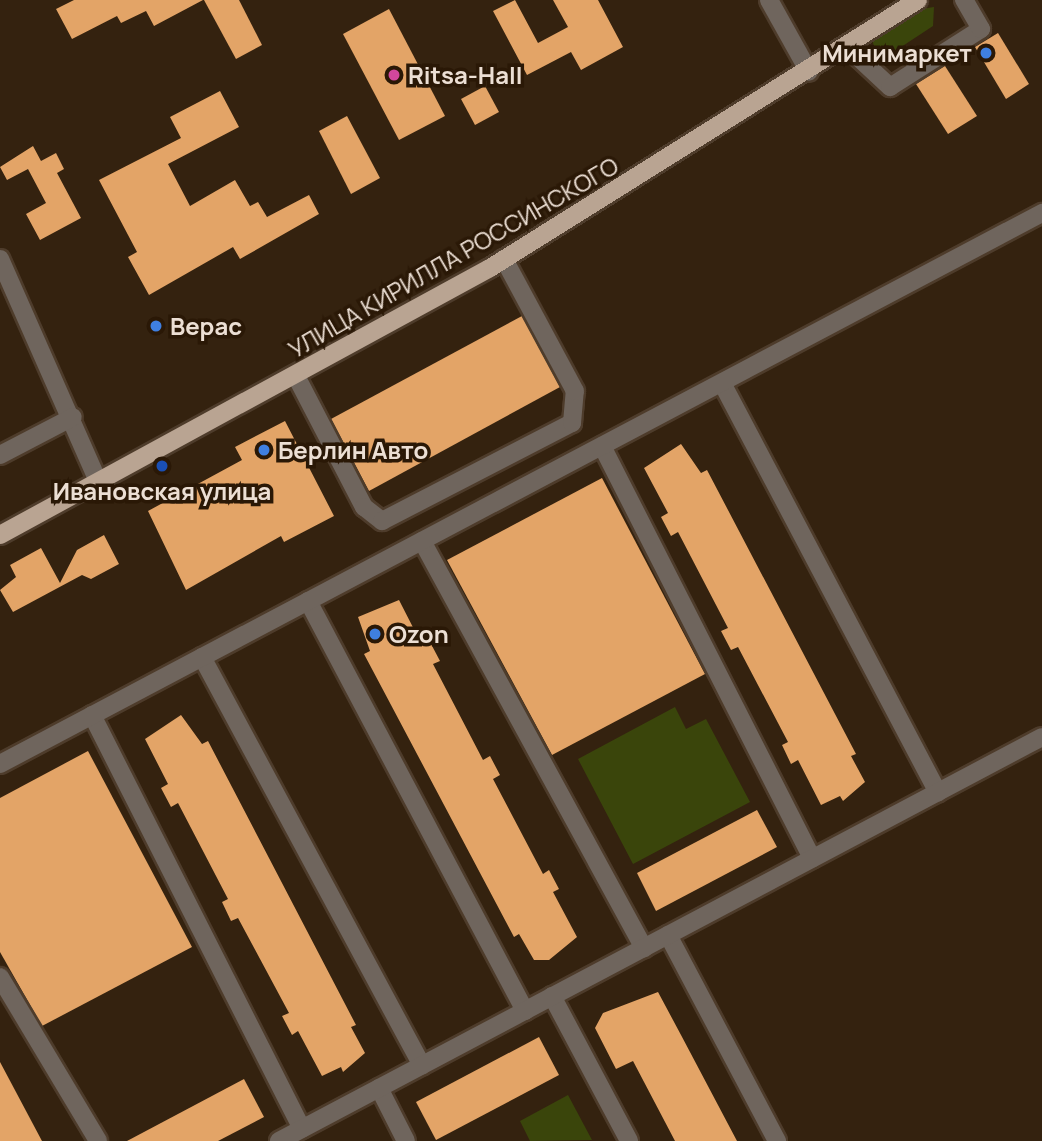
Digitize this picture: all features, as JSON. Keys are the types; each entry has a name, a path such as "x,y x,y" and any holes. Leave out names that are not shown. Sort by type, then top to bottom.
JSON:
{"main road":[{"name":"УЛИЦА КИРИЛЛА РОССИНСКОГО","path":"0,535 296,376 504,259 809,72 918,0"}],"street":[{"path":"769,0 809,72"},
{"path":"846,47 890,87 981,29 964,0"},
{"path":"0,764 1042,213"},
{"path":"0,259 73,417 99,483"},
{"path":"296,376 364,507 382,521 572,423 575,391 504,259"},
{"path":"722,383 938,792"},
{"path":"0,455 73,417"},
{"path":"602,446 812,859"},
{"path":"422,541 644,948"},
{"path":"309,601 525,1010"},
{"path":"202,657 422,1065"},
{"path":"92,715 302,1129"},
{"path":"279,1141 1042,737"},
{"path":"668,935 777,1141"},
{"path":"0,977 97,1141"},
{"path":"552,996 629,1141"},
{"path":"379,1088 406,1141"}],"green space":[{"path":"934,7 933,26 892,53 875,49 872,40 921,9"},
{"path":"675,707 686,729 706,719 750,802 633,864 578,759"},
{"path":"568,1095 592,1140 530,1141 520,1121"}],"building":[{"path":"74,0 203,0 154,26 146,11 121,23 117,16 72,39 56,9"},
{"path":"204,0 239,0 262,45 236,59"},
{"path":"515,0 538,43 568,27 553,0 598,0 623,47 581,70 571,52 527,75 493,11"},
{"name":"Ritsa-Hall","path":"389,9 445,116 399,140 343,34"},
{"path":"998,33 1029,84 1006,99 975,47"},
{"path":"945,66 977,116 948,134 916,84"},
{"path":"485,86 499,112 475,125 461,99"},
{"path":"220,91 239,127 168,164 190,206 235,180 250,206 258,202 267,217 309,195 319,214 240,259 233,247 149,295 128,257 137,252 99,180 181,138 170,117"},
{"path":"347,116 380,178 351,194 319,131"},
{"path":"33,146 41,161 56,153 64,169 57,173 81,218 40,240 26,214 46,203 28,169 7,180 0,167"},
{"path":"522,316 560,387 369,491 331,419"},
{"path":"285,421 334,516 284,542 281,536 186,590 148,511 242,460 235,447"},
{"path":"681,444 701,473 707,470 856,754 851,756 865,782 843,801 840,796 821,805 798,760 791,764 782,745 788,742 738,647 731,650 721,631 728,628 678,532 671,536 661,517 668,513 644,468"},
{"path":"602,478 705,674 552,755 447,560"},
{"path":"104,535 119,564 91,579 82,575 13,612 0,590 16,577 10,565 41,548 60,583 77,550"},
{"path":"399,600 422,645 430,642 440,661 433,664 483,760 490,756 500,775 493,779 543,874 549,870 559,889 553,892 577,937 549,960 534,960 519,934 514,937 364,654 370,651 358,617"},
{"path":"181,715 202,744 208,741 356,1025 351,1027 365,1053 343,1072 341,1067 322,1076 298,1031 292,1035 282,1016 289,1013 238,918 231,921 222,902 228,899 178,803 171,807 161,788 168,784 145,739"},
{"path":"88,751 192,947 42,1026 0,952 0,798"},
{"path":"757,810 777,847 656,911 637,873"},
{"path":"658,992 737,1141 675,1141 633,1061 616,1069 595,1028 603,1013"},
{"path":"539,1037 559,1075 436,1140 416,1102"},
{"path":"0,1062 42,1141 0,1141"},
{"path":"244,1079 264,1117 218,1141 127,1141"}],"place":[{"name":"Минимаркет","path":"986,53"},
{"name":"Ritsa-Hall","path":"394,75"},
{"name":"Верас","path":"156,326"},
{"name":"Берлин Авто","path":"264,450"},
{"name":"Ивановская улица","path":"162,466"},
{"name":"Ozon","path":"375,634"}]}
